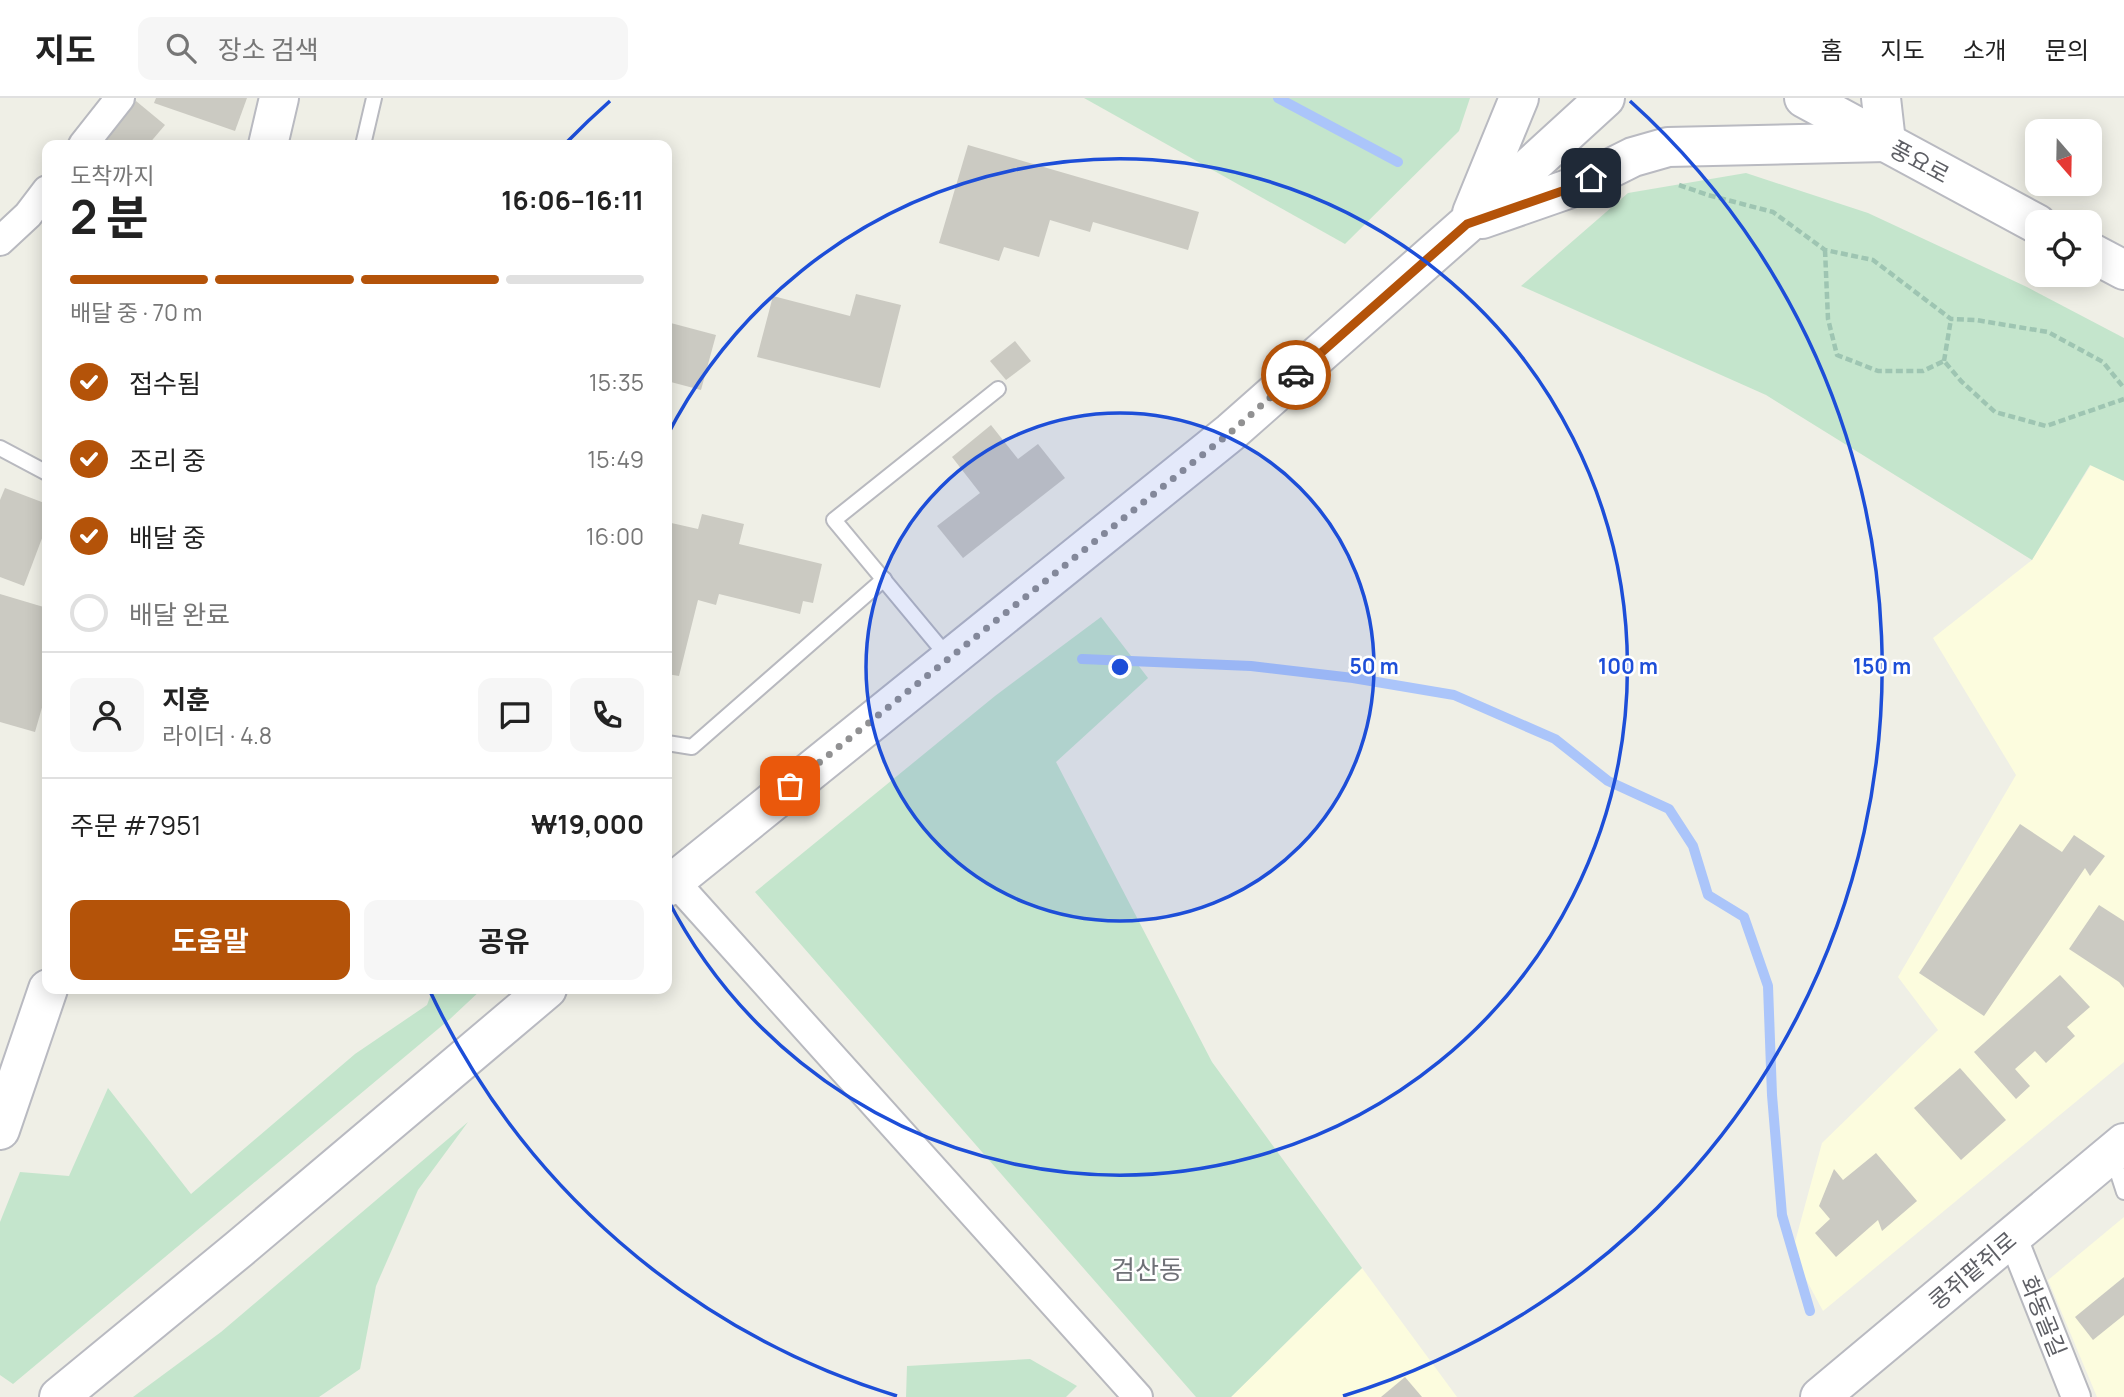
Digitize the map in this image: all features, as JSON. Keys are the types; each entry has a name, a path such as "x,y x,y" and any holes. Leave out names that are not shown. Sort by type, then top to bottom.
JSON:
{"street":[{"path":"86,140 120,98"},
{"path":"269,140 279,98"},
{"path":"1467,224 1518,98"},
{"path":"672,878 1231,432 1605,98"},
{"name":"풍요로","path":"1804,98 2025,217"},
{"path":"1467,224 1571,188 1633,157 1668,147 1886,142 1881,98"},
{"path":"0,242 28,215 42,197"},
{"path":"2102,258 2124,270"},
{"path":"672,883 1138,1397"},
{"path":"0,1130 46,994"},
{"path":"59,1397 250,1241 541,994"},
{"name":"콩쥐팥쥐로","path":"1820,1397 2118,1148"},
{"name":"화동골길","path":"2012,1236 2076,1397"}],"lane":[{"path":"364,140 374,98"},
{"path":"949,659 834,520 998,389"},
{"path":"0,448 42,471"},
{"path":"672,744 692,747 884,579"},
{"path":"2118,1148 2124,1192"}],"path":[{"path":"1633,157 1664,180 1773,212 1825,250 1873,260 1951,318 2048,332 2103,362 2124,388"},
{"path":"1825,250 1828,319 1837,355 1878,371 1923,370 1944,361"},
{"path":"1951,318 1944,361 1961,381 1995,412 2046,426 2124,399"}],"shaded area":[{"path":"1084,98 1470,98 1459,131 1345,244"},
{"path":"1746,173 1868,213 2027,287 2124,338 2124,481 2090,465 2032,560 1766,395 1521,286 1628,193"},
{"path":"2091,465 2124,481 2124,1062 1823,1311 1792,1253 1822,1143 1938,1030 1898,977 2016,775 1933,638 2032,560"},
{"path":"1101,617 1148,678 1056,762 1212,1062 1362,1268 1231,1397 1196,1397 755,892 995,696"},
{"path":"431,994 477,994 13,1384 0,1375 0,1222 20,1172 69,1176 108,1088 191,1194 355,1054 427,1005"},
{"path":"468,1122 418,1190 376,1286 360,1369 319,1397 133,1397 221,1332"},
{"path":"2124,1217 2124,1397 2097,1397 2048,1280"},
{"path":"1362,1268 1457,1397 1231,1397"},
{"path":"1030,1359 1077,1386 1066,1397 906,1397 907,1366"}],"building":[{"path":"156,98 247,98 235,131 154,103"},
{"path":"136,101 165,125 152,140 102,140"},
{"path":"968,145 1199,212 1188,250 1093,222 1090,232 1050,220 1039,257 1004,247 999,261 939,243"},
{"path":"856,294 901,305 880,388 757,357 773,296 850,316"},
{"path":"672,323 716,335 701,390 672,382"},
{"path":"1015,341 1031,361 1006,380 990,361"},
{"path":"991,425 1018,459 1038,444 1065,478 963,558 937,526 980,493 952,457"},
{"path":"5,488 42,502 42,538 24,586 0,577 0,500"},
{"path":"702,514 744,524 739,544 822,564 813,603 803,601 800,614 719,594 716,605 698,600 679,676 672,675 672,523 698,529"},
{"path":"0,594 42,607 42,708 35,732 0,722"},
{"path":"2020,824 2062,852 2074,835 2105,856 2090,876 2085,868 1984,1016 1919,973"},
{"path":"2099,905 2124,921 2124,988 2069,949"},
{"path":"2060,975 2090,1007 2067,1027 2075,1036 2046,1063 2035,1051 2015,1069 2030,1086 2016,1099 1974,1052"},
{"path":"1960,1068 2006,1120 1961,1160 1914,1108"},
{"path":"1876,1153 1917,1201 1882,1231 1878,1220 1836,1257 1815,1233 1830,1219 1819,1206 1834,1169 1843,1180"},
{"path":"2124,1277 2124,1315 2093,1340 2075,1317"},
{"path":"1405,1377 1422,1397 1381,1397"}],"waterway":[{"path":"1278,98 1398,162"},
{"path":"1082,659 1251,666 1353,678 1454,695 1555,739 1608,781 1669,809 1693,846 1708,895 1744,917 1768,986 1772,1095 1782,1215 1810,1311"}],"way so far":[{"path":"790,786 1231,432 1296,375"}],"district":[{"name":"검산동","path":"1147,1269"}],"route":[{"path":"1296,375 1467,224 1571,188 1591,178"}]}
